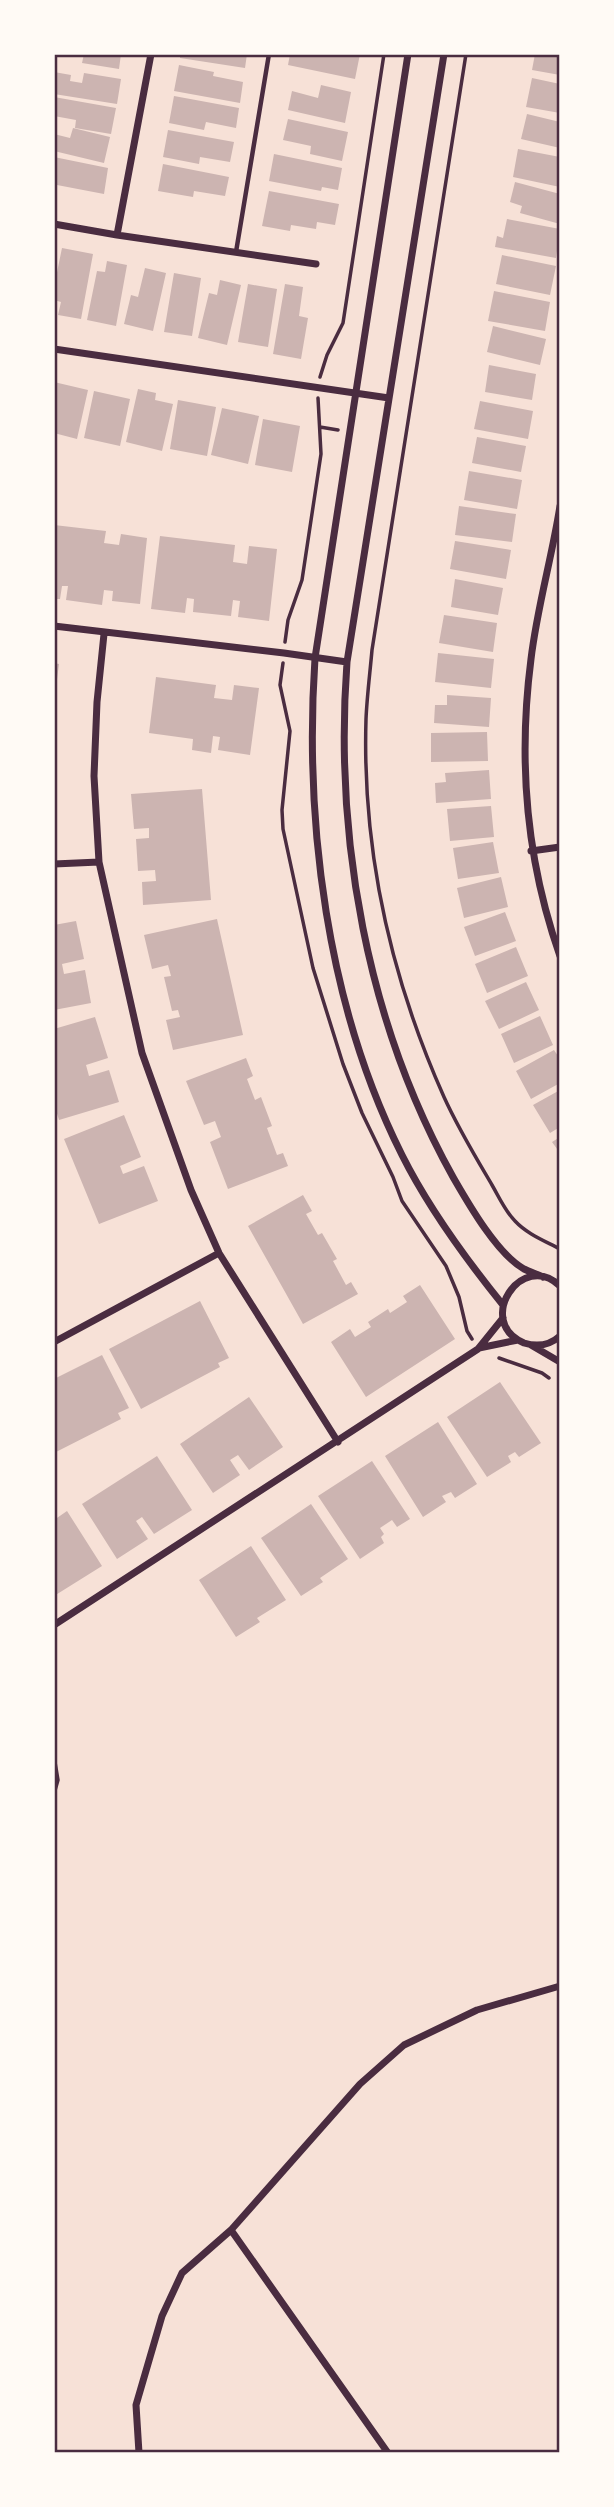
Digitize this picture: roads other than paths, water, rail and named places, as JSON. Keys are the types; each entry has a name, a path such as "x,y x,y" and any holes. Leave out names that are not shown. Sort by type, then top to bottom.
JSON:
{"street":[{"path":"117,235 151,54"},
{"path":"408,54 315,658 312,714 318,843 337,969 352,1029 377,1099 402,1155 437,1217 503,1305"},
{"path":"444,54 346,662 342,717 344,787 359,903 370,961 384,1014 407,1081 432,1140 467,1202 505,1254 522,1268 559,1283"},
{"path":"54,224 316,264"},
{"path":"54,348 389,398"},
{"path":"560,506 557,536 531,658 525,725 526,796 531,851 560,956"},
{"path":"54,626 346,662"},
{"path":"104,634 97,702 94,776 99,862 142,1053 187,1179 219,1253 338,1442"},
{"path":"531,851 560,846"},
{"path":"54,864 99,862"},
{"path":"54,1342 219,1253"},
{"path":"543,1277 530,1277 517,1282 508,1292 503,1305 503,1318 508,1331 518,1340 560,1362"},
{"path":"54,1625 478,1349 503,1318"},
{"path":"531,1345 544,1345 560,1336"},
{"path":"478,1349 518,1340"},
{"path":"139,2453 136,2405 162,2316 182,2273 232,2230 360,2084 404,2045 477,2010 560,1986"},
{"path":"232,2230 387,2453"}],"lane":[{"path":"236,252 269,54"}]}
